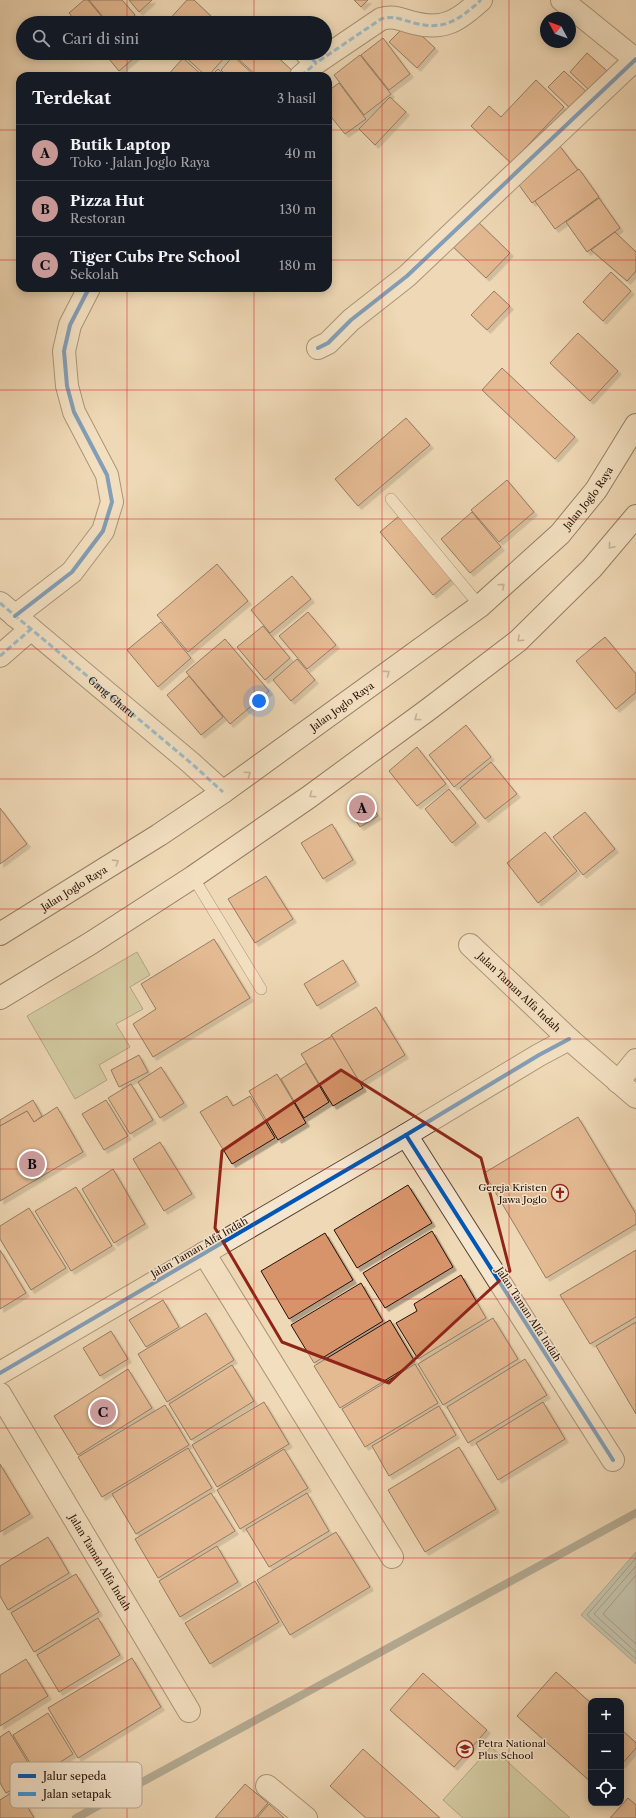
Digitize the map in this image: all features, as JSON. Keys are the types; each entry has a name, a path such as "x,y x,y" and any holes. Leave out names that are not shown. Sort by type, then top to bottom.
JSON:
{"street":[{"path":"332,49 381,19 396,17 431,27 448,24 464,15 481,0"},
{"path":"318,348 328,343 351,320 407,276 636,60 562,0"},
{"path":"0,656 15,616 72,572 103,531 112,502 107,475 74,412 67,379 64,351 70,325 87,292"},
{"name":"Jalan Joglo Raya","path":"0,934 159,835 223,792 480,606 560,534 596,490 636,425"},
{"path":"0,998 91,943 193,878 310,797 429,709 518,641 592,568 636,516"},
{"name":"Gang Gharu","path":"15,616 185,758 223,792"},
{"name":"Jalan Taman Alfa Indah","path":"470,945 569,1039 636,1097"},
{"name":"Jalan Taman Alfa Indah","path":"0,1373 406,1135 539,1055 569,1039"},
{"path":"618,1082 636,1060"},
{"name":"Jalan Taman Alfa Indah","path":"406,1135 613,1460"},
{"name":"Jalan Taman Alfa Indah","path":"204,1253 392,1557"},
{"name":"Jalan Taman Alfa Indah","path":"0,1394 189,1711"},
{"path":"267,1786 306,1818"}],"lane":[{"path":"391,499 480,606"},
{"path":"193,878 261,989"}],"highlighted area":[{"path":"341,1070 481,1158 510,1271 389,1383 282,1342 215,1228 222,1151"}],"green space":[{"path":"137,952 150,975 130,987 143,1009 116,1024 130,1047 99,1065 107,1080 75,1099 27,1016"},
{"path":"491,1747 570,1818 463,1818 443,1800"}],"water":[{"path":"636,1552 636,1664 581,1615"}],"building":[{"path":"84,0 88,0 101,16 71,16 69,13"},
{"path":"89,0 122,0 135,15 134,16 102,16"},
{"path":"129,0 152,0 139,12"},
{"path":"187,0 194,0 211,16 172,16"},
{"path":"354,0 368,0 361,7"},
{"path":"408,23 435,48 417,68 389,42"},
{"path":"383,38 410,74 389,90 361,55"},
{"path":"587,53 607,71 589,90 570,72"},
{"path":"360,55 391,94 364,115 334,75"},
{"path":"110,60 132,60 119,71"},
{"path":"181,60 185,60 199,72 171,72"},
{"path":"189,60 222,60 212,72 202,72"},
{"path":"230,60 237,60 251,72 223,72 221,70"},
{"path":"239,60 281,60 294,72 253,72"},
{"path":"564,71 589,94 573,111 548,87"},
{"path":"536,80 564,107 511,163 471,126 489,106 501,117"},
{"path":"339,83 366,119 345,134 332,118 332,88"},
{"path":"390,97 406,112 375,145 359,129"},
{"path":"559,145 578,170 532,203 514,178"},
{"path":"579,169 599,197 555,229 535,201"},
{"path":"599,198 620,228 587,252 566,222"},
{"path":"473,217 510,253 486,278 449,243"},
{"path":"615,232 636,252 636,271 627,281 591,250"},
{"path":"611,272 631,291 603,321 583,302"},
{"path":"494,291 510,306 487,330 471,315"},
{"path":"578,333 618,371 590,401 550,363"},
{"path":"502,368 575,437 555,459 482,390"},
{"path":"406,418 430,445 358,506 335,479"},
{"path":"507,480 534,512 499,542 471,510"},
{"path":"472,512 501,547 470,573 441,539"},
{"path":"399,516 452,579 433,595 380,532"},
{"path":"217,564 248,601 188,652 157,615"},
{"path":"292,576 311,599 270,633 251,610"},
{"path":"308,612 336,645 307,669 279,636"},
{"path":"161,622 191,658 158,687 127,650"},
{"path":"263,626 290,658 265,680 237,647"},
{"path":"605,637 636,674 636,692 616,709 576,661"},
{"path":"225,639 269,691 230,724 186,672"},
{"path":"297,659 315,680 291,701 273,680"},
{"path":"189,676 223,717 201,735 167,695"},
{"path":"466,725 491,757 454,787 429,755"},
{"path":"417,747 446,784 417,806 389,771"},
{"path":"491,762 517,794 485,819 460,788"},
{"path":"449,789 476,823 452,843 425,809"},
{"path":"366,797 378,816 360,827 348,808"},
{"path":"0,808 27,844 0,864"},
{"path":"585,812 615,849 583,875 553,837"},
{"path":"332,824 353,860 323,879 301,843"},
{"path":"545,832 577,871 538,903 507,863"},
{"path":"266,876 293,919 255,943 228,899"},
{"path":"214,939 250,998 153,1057 133,1024 156,1009 141,984"},
{"path":"343,960 356,982 317,1006 304,984"},
{"path":"376,1007 405,1055 360,1083 331,1035"},
{"path":"332,1036 363,1088 333,1106 301,1054"},
{"path":"139,1055 148,1072 119,1087 111,1070"},
{"path":"306,1063 329,1102 304,1118 281,1079"},
{"path":"161,1067 184,1103 160,1118 138,1082"},
{"path":"277,1074 306,1123 278,1140 249,1091"},
{"path":"131,1084 153,1120 130,1134 108,1098"},
{"path":"227,1096 233,1106 250,1096 275,1138 232,1164 200,1112"},
{"path":"33,1100 42,1116 34,1122 27,1111 0,1126 0,1120"},
{"path":"106,1100 128,1136 104,1150 82,1114"},
{"path":"57,1107 83,1152 0,1201 0,1126 27,1111 34,1122"},
{"name":"Gereja Kristen Jawa Joglo","path":"578,1117 636,1214 636,1224 546,1278 484,1173"},
{"path":"160,1142 192,1194 164,1211 133,1159"},
{"path":"113,1169 145,1224 114,1243 82,1189"},
{"path":"408,1185 432,1223 357,1268 334,1230"},
{"path":"76,1187 112,1246 71,1271 35,1211"},
{"path":"29,1208 66,1268 31,1290 0,1239 0,1226"},
{"path":"432,1231 453,1267 385,1308 363,1273"},
{"path":"325,1233 353,1280 289,1319 261,1271"},
{"path":"0,1250 26,1293 0,1309"},
{"path":"636,1250 636,1317 590,1344 560,1295"},
{"path":"461,1275 486,1318 418,1359 396,1323 417,1311 414,1304"},
{"path":"361,1283 383,1321 314,1363 291,1325"},
{"path":"163,1300 179,1327 146,1347 129,1320"},
{"path":"206,1313 234,1360 167,1402 138,1354"},
{"path":"493,1318 518,1359 443,1405 418,1364"},
{"path":"390,1320 415,1362 340,1408 314,1366"},
{"path":"636,1322 636,1414 596,1346"},
{"path":"111,1331 128,1359 100,1376 83,1348"},
{"path":"525,1359 547,1395 468,1443 447,1407"},
{"path":"415,1364 438,1403 365,1447 342,1409"},
{"path":"232,1365 254,1401 191,1440 169,1404"},
{"path":"128,1369 152,1408 78,1455 54,1416"},
{"path":"264,1402 289,1444 217,1487 192,1445"},
{"path":"543,1402 565,1439 498,1480 476,1443"},
{"path":"165,1405 189,1445 102,1497 78,1457"},
{"path":"439,1406 456,1435 389,1476 372,1446"},
{"path":"459,1447 496,1509 425,1552 388,1490"},
{"path":"188,1448 212,1488 136,1534 112,1494"},
{"path":"284,1449 308,1488 240,1529 217,1490"},
{"path":"0,1464 30,1514 0,1532"},
{"path":"211,1493 235,1531 158,1578 135,1539"},
{"path":"307,1493 329,1531 269,1567 246,1529"},
{"path":"336,1532 370,1587 290,1635 257,1580"},
{"path":"48,1537 69,1573 8,1610 0,1596 0,1566"},
{"path":"217,1546 238,1582 180,1617 159,1581"},
{"path":"76,1574 99,1612 34,1652 11,1613"},
{"path":"255,1581 279,1622 210,1664 185,1623"},
{"path":"98,1618 120,1655 59,1692 37,1655"},
{"path":"132,1658 161,1707 78,1758 48,1708"},
{"path":"26,1659 48,1696 0,1726 0,1675"},
{"path":"556,1672 588,1700 588,1779 517,1716"},
{"path":"423,1673 487,1730 454,1767 390,1710"},
{"path":"48,1713 73,1754 60,1762 29,1762 13,1735"},
{"path":"9,1731 28,1762 10,1762 10,1791 6,1793 0,1783 0,1737"},
{"path":"624,1732 636,1743 636,1748 624,1762"},
{"path":"363,1749 440,1818 366,1818 330,1786"},
{"path":"245,1784 268,1803 255,1818 215,1818"},
{"path":"10,1794 10,1808 28,1808 34,1818 0,1818 0,1800"},
{"path":"628,1798 636,1805 636,1818 610,1818 621,1806 624,1806 624,1802"},
{"path":"269,1804 284,1818 257,1818"}],"waterway":[{"path":"142,1782 636,1513"},
{"path":"76,1818 94,1808"}],"marked path":[{"path":"332,52 381,19 394,18 425,25 443,25 458,18 481,0"},
{"path":"313,60 316,63 320,60"},
{"path":"306,72 316,63"},
{"path":"0,603 191,763 223,792"},
{"path":"0,656 31,629"}],"cycle path":[{"path":"318,348 328,343 351,320 407,276 636,59"},
{"path":"15,616 72,572 103,531 112,502 107,475 74,412 67,386 64,351 70,325 87,292"},
{"path":"0,1373 406,1135 539,1055 569,1039"},
{"path":"406,1135 613,1460"}],"place":[{"name":"Butik Laptop","path":"362,808"},
{"name":"Pizza Hut","path":"32,1164"},
{"name":"Gereja Kristen Jawa Joglo","path":"560,1193"},
{"name":"Tiger Cubs Pre School","path":"103,1412"},
{"name":"Petra National Plus School","path":"465,1749"}]}
